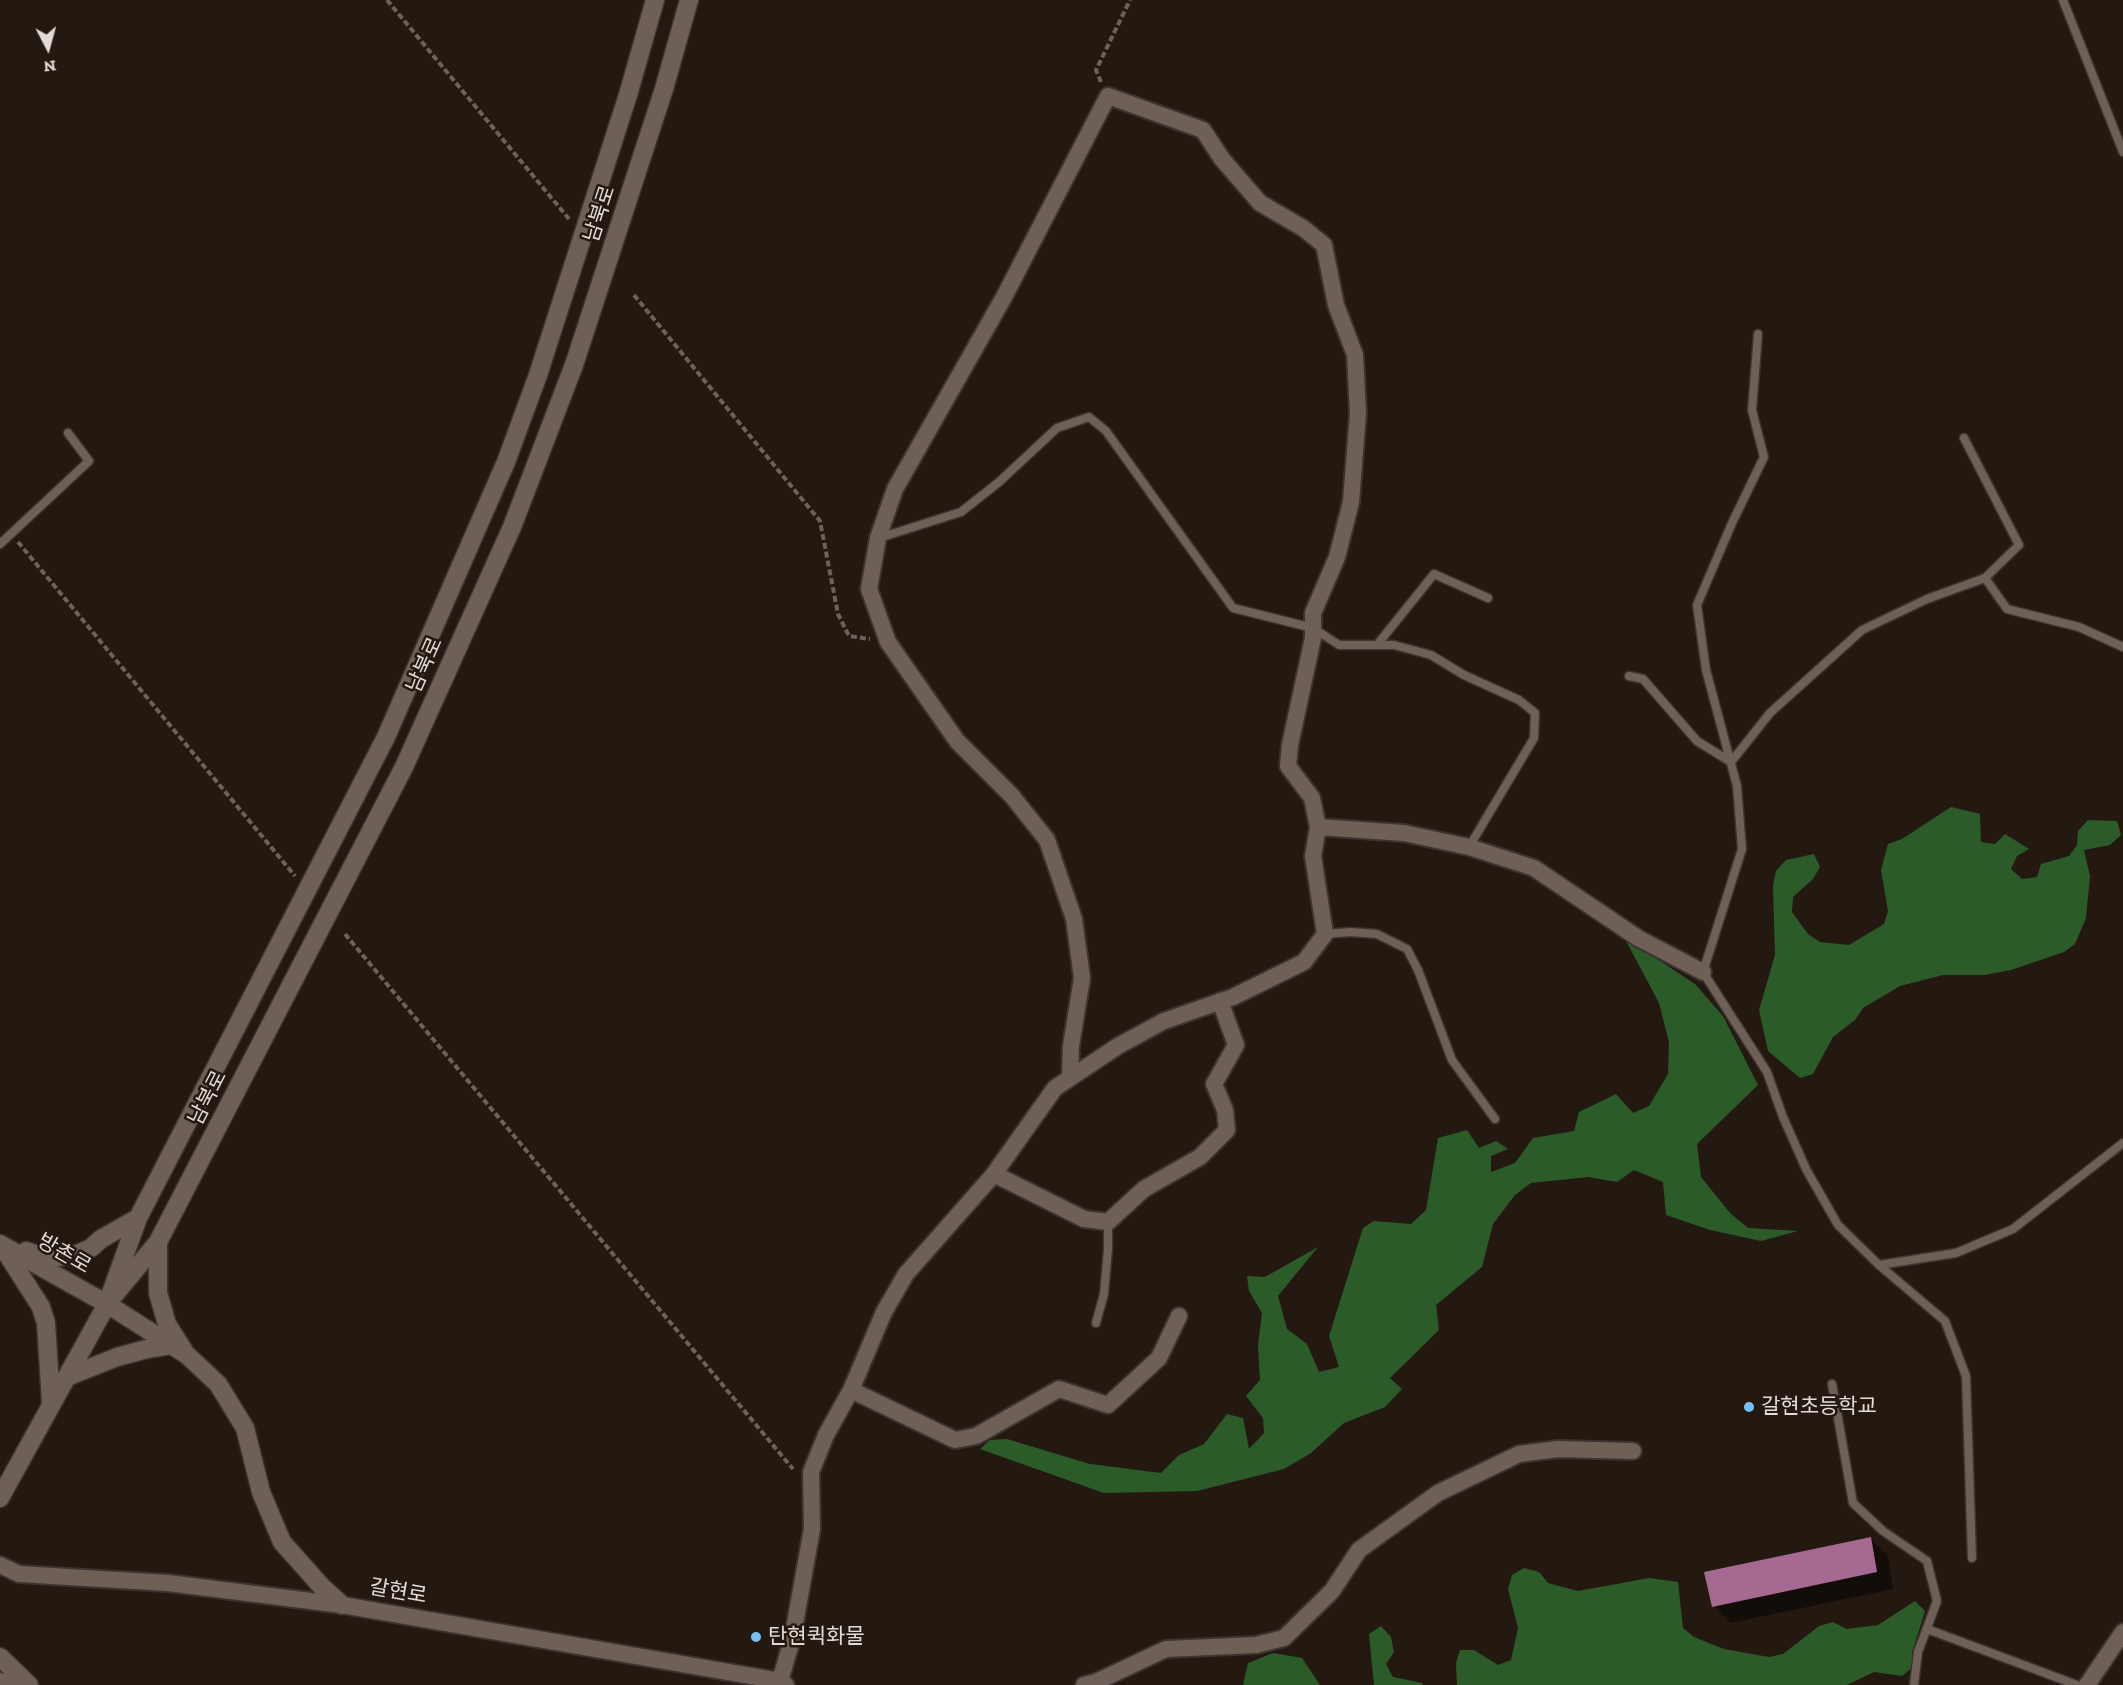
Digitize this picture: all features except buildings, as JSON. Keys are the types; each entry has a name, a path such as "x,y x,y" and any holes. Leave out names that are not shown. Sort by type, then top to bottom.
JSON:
{"main road":[{"name":"남북로","path":"0,1498 107,1304 138,1218 386,737 506,462 538,375 628,95 655,0"},
{"name":"남북로","path":"107,1304 158,1242 404,767 512,527 574,365 664,89 689,0"},
{"path":"0,1244 48,1258 75,1255 91,1248 100,1239 138,1218"},
{"path":"158,1242 158,1293 167,1324 179,1350 218,1384 245,1428 261,1492 282,1542 322,1587 342,1605"},
{"path":"0,1244 40,1307 46,1323 51,1402"},
{"name":"방촌로","path":"0,1244 107,1304 179,1350"},
{"path":"67,1377 117,1357 147,1349 179,1350"},
{"path":"0,1658 29,1685"},
{"path":"0,1682 9,1685"}],"street":[{"path":"783,1683 812,1529 811,1472 826,1435 851,1390 884,1312 906,1274 994,1174 1055,1088 1070,1078 1118,1046 1164,1021 1220,1001 1304,962 1325,934 1313,856 1318,827 1312,798 1288,766 1290,745 1313,638 1313,613 1337,557 1351,502 1358,413 1355,355 1336,305 1324,245 1304,228 1260,203 1222,159 1203,130 1108,96 1004,297 894,489 878,538 869,589 888,642 957,741 1012,796 1047,840 1074,919 1082,978 1071,1047 1070,1078"},
{"path":"1318,827 1404,833 1469,848 1534,868 1638,938 1703,972"},
{"path":"994,1174 1084,1219 1108,1222 1144,1189 1200,1157 1227,1130 1225,1110 1214,1084 1236,1045 1220,1001"},
{"path":"851,1390 955,1440 976,1436 1059,1389 1108,1405 1160,1358 1179,1316"},
{"path":"1092,1684 1166,1649 1256,1645 1284,1638 1332,1591 1359,1550 1438,1493 1519,1454 1558,1449 1634,1451"},
{"name":"갈현로","path":"0,1565 20,1574 168,1583 342,1605 783,1683"},
{"path":"2087,1685 2123,1632"}],"lane":[{"path":"2063,0 2123,152"},
{"path":"1758,334 1752,410 1764,457 1732,523 1697,605 1706,670 1737,786 1742,849 1703,972 1767,1072 1806,1169 1838,1225 1945,1321 1966,1376 1972,1558"},
{"path":"878,538 961,512 999,482 1057,428 1089,417 1106,431 1233,608 1313,628 1339,645 1394,645 1431,655 1464,675 1519,700 1535,713 1534,738 1469,848"},
{"path":"0,544 89,461 68,433"},
{"path":"1731,762 1770,713 1862,630 1927,598 1985,578 2019,545 1964,438"},
{"path":"1377,645 1434,574 1488,598"},
{"path":"1985,578 2007,609 2079,627 2123,647"},
{"path":"1629,676 1643,679 1697,741 1731,762"},
{"path":"1325,934 1351,932 1377,934 1407,949 1418,970 1452,1060 1495,1119"},
{"path":"1879,1264 1956,1253 2013,1229 2123,1143"},
{"path":"1096,1323 1104,1294 1108,1222"},
{"path":"1832,1384 1853,1503 1883,1531 1927,1561 1937,1601 1918,1652 1914,1685"},
{"path":"1927,1629 2077,1685"}],"path":[{"path":"387,0 575,226"},
{"path":"1108,96 1096,70 1130,0"},
{"path":"634,295 820,521 838,614 849,636 888,642"},
{"path":"10,533 299,881"},
{"path":"345,934 811,1490"}],"green space":[{"path":"1951,807 1980,814 1981,842 1995,844 2005,834 2029,849 2017,856 2011,869 2022,879 2037,877 2041,864 2069,856 2077,845 2078,831 2088,820 2117,821 2121,835 2110,845 2084,850 2090,876 2086,918 2075,944 2064,952 2011,970 1984,975 1943,975 1900,986 1863,1008 1855,1020 1833,1037 1813,1074 1800,1078 1768,1051 1759,1010 1775,955 1773,885 1776,871 1786,860 1814,854 1820,867 1813,879 1793,897 1792,912 1808,934 1820,942 1849,945 1884,924 1888,911 1881,870 1888,844 1902,839"},
{"path":"1624,937 1695,984 1723,1016 1758,1085 1697,1144 1701,1177 1730,1213 1748,1228 1798,1231 1761,1241 1710,1230 1666,1215 1663,1182 1634,1170 1617,1182 1588,1177 1531,1183 1515,1195 1493,1224 1482,1267 1436,1305 1439,1330 1390,1378 1402,1389 1385,1407 1344,1423 1311,1453 1284,1469 1197,1491 1104,1493 980,1449 990,1440 1007,1439 1090,1464 1161,1473 1179,1455 1204,1444 1227,1414 1243,1418 1249,1449 1264,1433 1263,1418 1246,1396 1260,1380 1258,1345 1262,1313 1249,1291 1247,1276 1265,1277 1318,1247 1278,1296 1287,1329 1307,1344 1319,1372 1339,1367 1329,1336 1363,1228 1374,1221 1411,1224 1426,1210 1438,1138 1467,1130 1479,1148 1496,1141 1508,1149 1491,1156 1491,1172 1515,1163 1533,1138 1574,1131 1579,1112 1616,1094 1633,1113 1649,1106 1668,1074 1669,1042 1659,1003"},
{"path":"1524,1568 1539,1572 1548,1583 1578,1591 1649,1578 1678,1582 1683,1628 1694,1637 1724,1649 1769,1657 1783,1654 1819,1626 1833,1622 1847,1629 1878,1625 1915,1601 1925,1611 1912,1653 1913,1667 1902,1676 1874,1672 1847,1685 1457,1685 1456,1663 1460,1650 1474,1650 1498,1665 1511,1660 1518,1628 1508,1589 1512,1575"},
{"path":"1381,1626 1391,1637 1394,1652 1386,1664 1393,1677 1423,1685 1374,1685 1369,1634"},
{"path":"1273,1653 1302,1658 1320,1685 1243,1685 1248,1663"}],"place":[{"name":"갈현초등학교","path":"1749,1407"},
{"name":"탄현퀵화물","path":"756,1637"}]}
